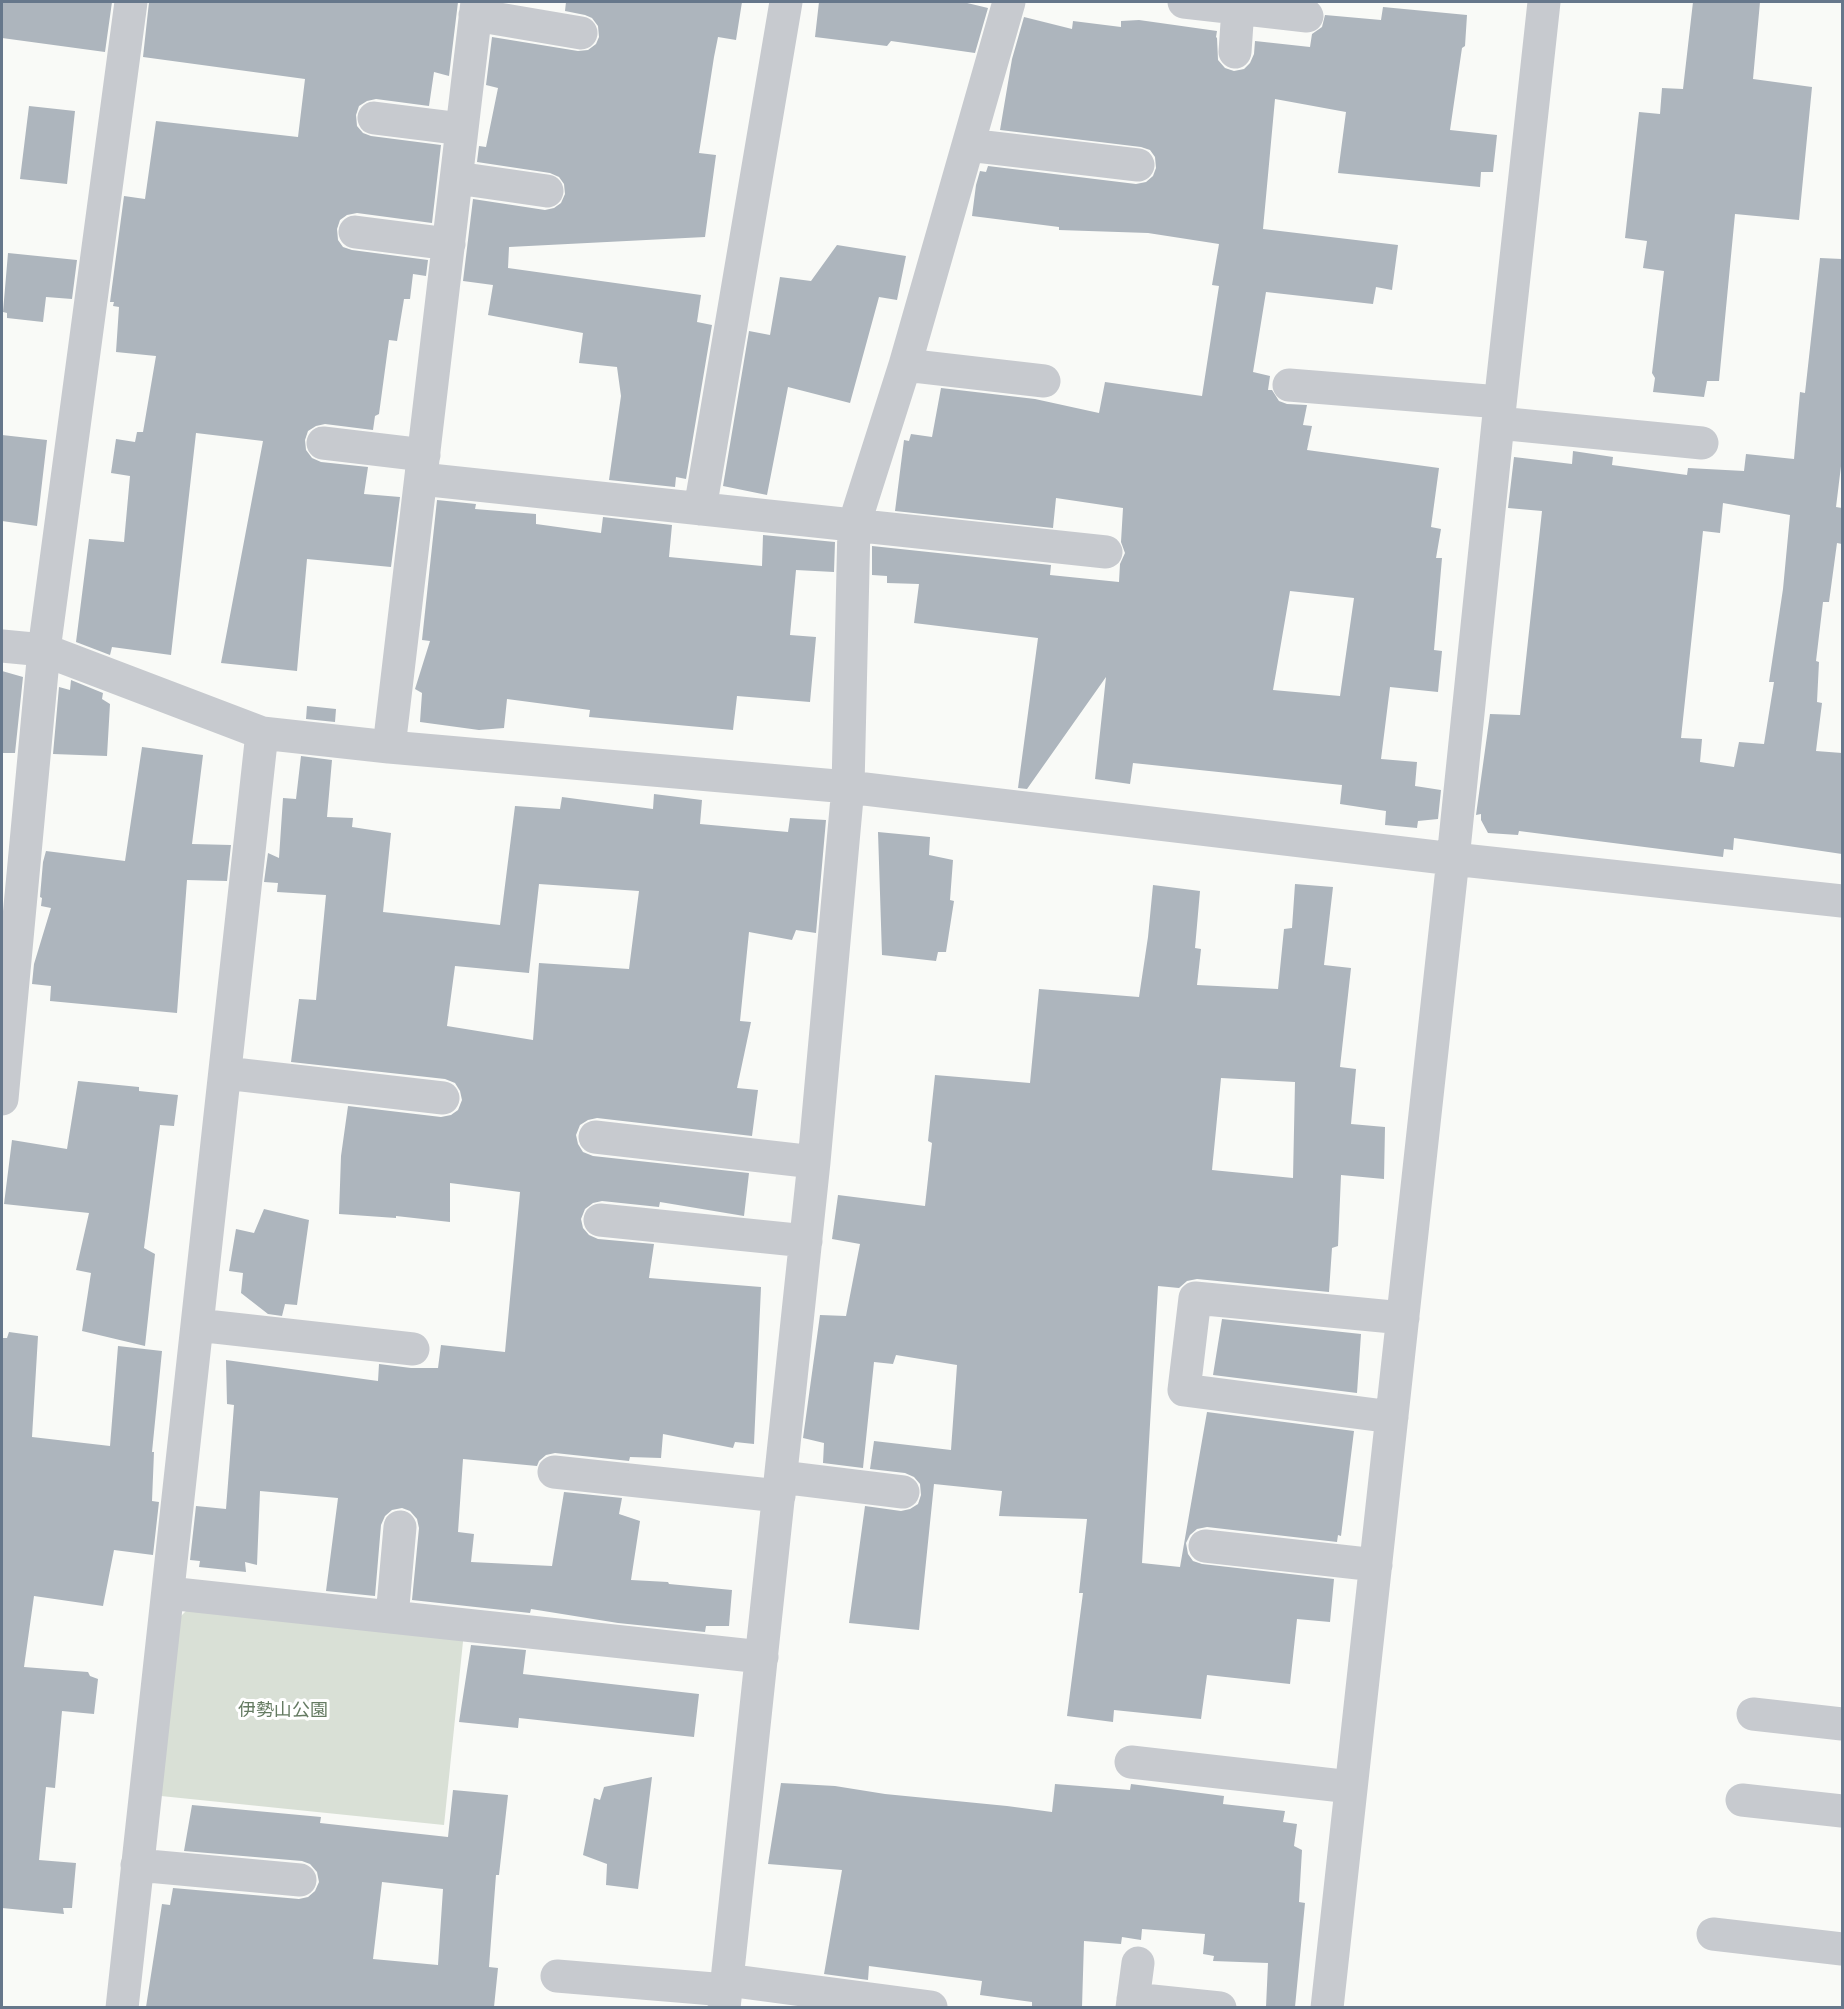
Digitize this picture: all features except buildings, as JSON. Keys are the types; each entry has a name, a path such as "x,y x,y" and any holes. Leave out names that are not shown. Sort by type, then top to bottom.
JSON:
{"street":[{"path":"2,1099 13,854 44,650 131,2"},
{"path":"700,508 786,2"},
{"path":"726,1992 814,1162 848,787 854,525 905,365 1009,2"},
{"path":"1184,2 1307,16"},
{"path":"1327,2007 1544,2"},
{"path":"389,747 476,8 581,33"},
{"path":"1235,52 1238,8"},
{"path":"374,118 462,129"},
{"path":"968,145 1138,165"},
{"path":"457,177 547,190"},
{"path":"355,232 449,244"},
{"path":"905,365 1044,381"},
{"path":"1289,385 1499,412 1702,443"},
{"path":"323,444 423,467 700,508 1106,552"},
{"path":"2,646 44,650 262,732 389,747 848,787 1453,859 1842,902"},
{"path":"122,2007 262,732"},
{"path":"225,1073 443,1098"},
{"path":"595,1137 814,1162"},
{"path":"600,1220 806,1241"},
{"path":"1392,1418 1184,1390 1195,1298 1402,1318"},
{"path":"197,1325 413,1349"},
{"path":"554,1472 780,1487 903,1492"},
{"path":"392,1617 400,1527"},
{"path":"1205,1546 1376,1564"},
{"path":"168,1593 762,1657"},
{"path":"1753,1714 1842,1724"},
{"path":"1131,1762 1351,1787"},
{"path":"1742,1800 1842,1811"},
{"path":"137,1865 300,1880"},
{"path":"1713,1934 1842,1949"},
{"path":"1138,1963 1133,2003 1220,2007"},
{"path":"557,1976 726,1992 931,2007"}],"green space":[{"name":"伊勢山公園","path":"193,1604 464,1632 444,1825 161,1796 179,1618"}]}
